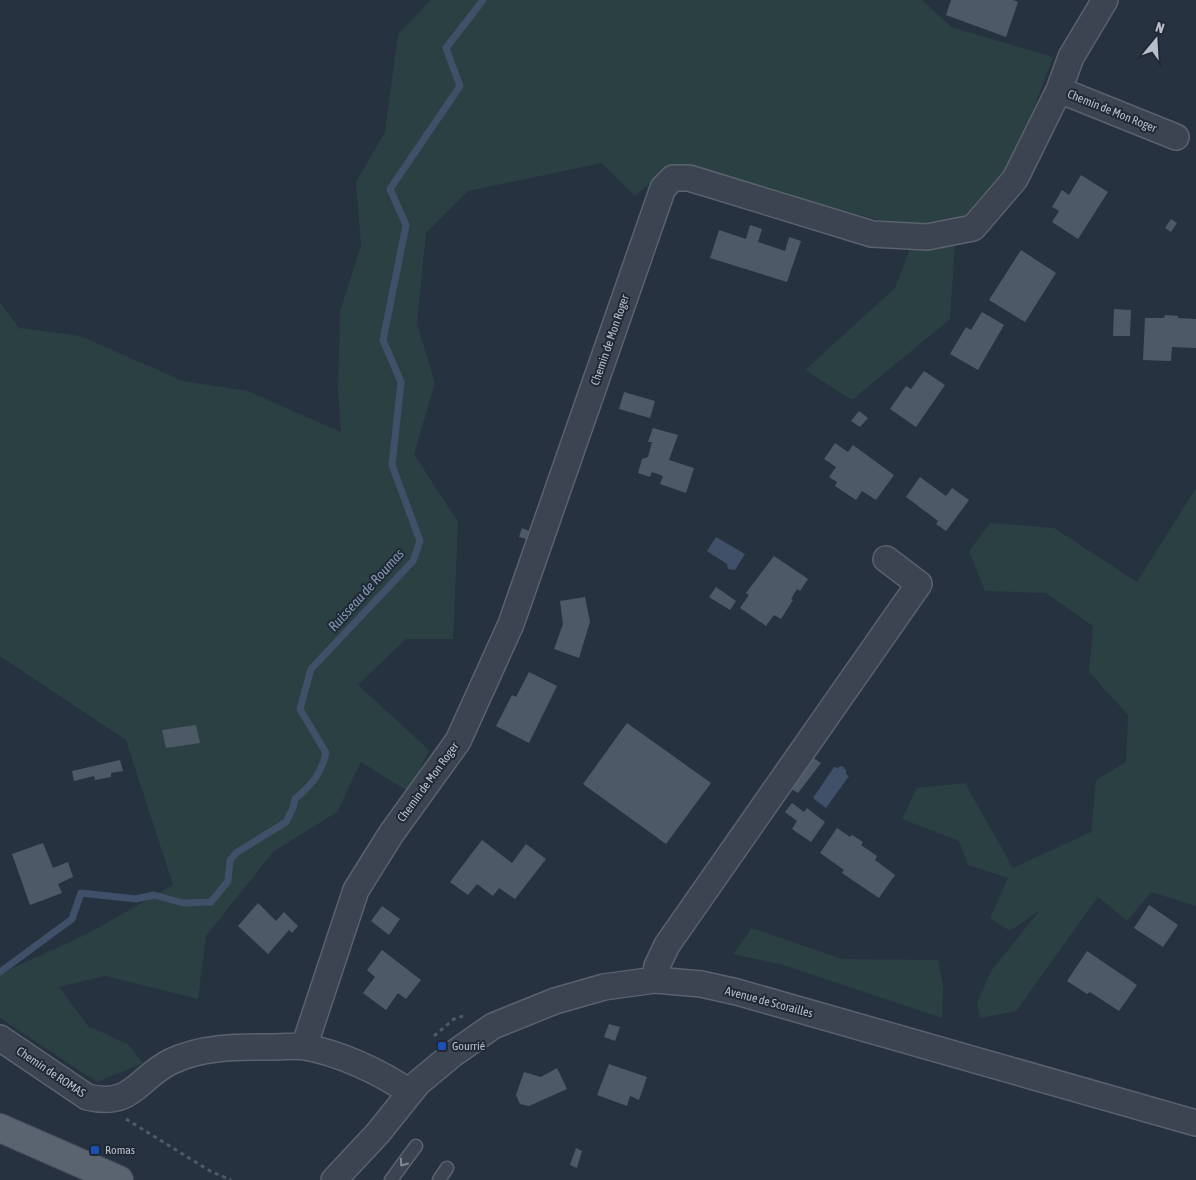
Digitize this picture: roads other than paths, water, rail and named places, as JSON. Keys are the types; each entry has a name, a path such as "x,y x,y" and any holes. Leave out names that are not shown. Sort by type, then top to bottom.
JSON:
{"main road":[{"path":"0,1128 119,1180"}],"street":[{"path":"1059,90 1071,57 1105,0"},
{"name":"Chemin de Mon Roger","path":"304,1047 356,890 391,834 458,741 511,624 662,188 673,178 689,178 872,234 927,237 973,228 1015,179 1059,90 1176,137"},
{"path":"655,980 657,966 667,945 919,584 886,559"},
{"name":"Avenue de Scorailles","path":"334,1180 378,1133 410,1092 453,1054 493,1026 575,996 604,988 655,980 700,984 737,992 1196,1123"},
{"name":"Chemin de ROMAS","path":"0,1038 88,1097 99,1100 113,1101 128,1094 168,1063 190,1053 233,1047 304,1047 361,1066 394,1081 410,1092"},
{"name":"Avenue de Scorailles","path":"350,1180 378,1133"}],"lane":[{"path":"391,1180 416,1146"},
{"path":"439,1180 446,1168"}],"water":[{"path":"716,537 745,554 735,570 728,569 727,564 707,551"},
{"path":"842,766 849,776 826,808 813,798 834,767"}],"waterway":[{"name":"Ruisseau de Roumas","path":"0,972 72,919 81,893 136,899 154,895 183,903 211,902 228,881 230,860 236,853 286,822 295,799 311,784 321,768 326,753 300,709 311,669 413,561 420,541 392,465 401,382 383,340 406,225 390,189 460,86 446,48 483,0"}],"place":[{"name":"Gourrié","path":"442,1046"},
{"name":"Romas","path":"95,1150"}]}
